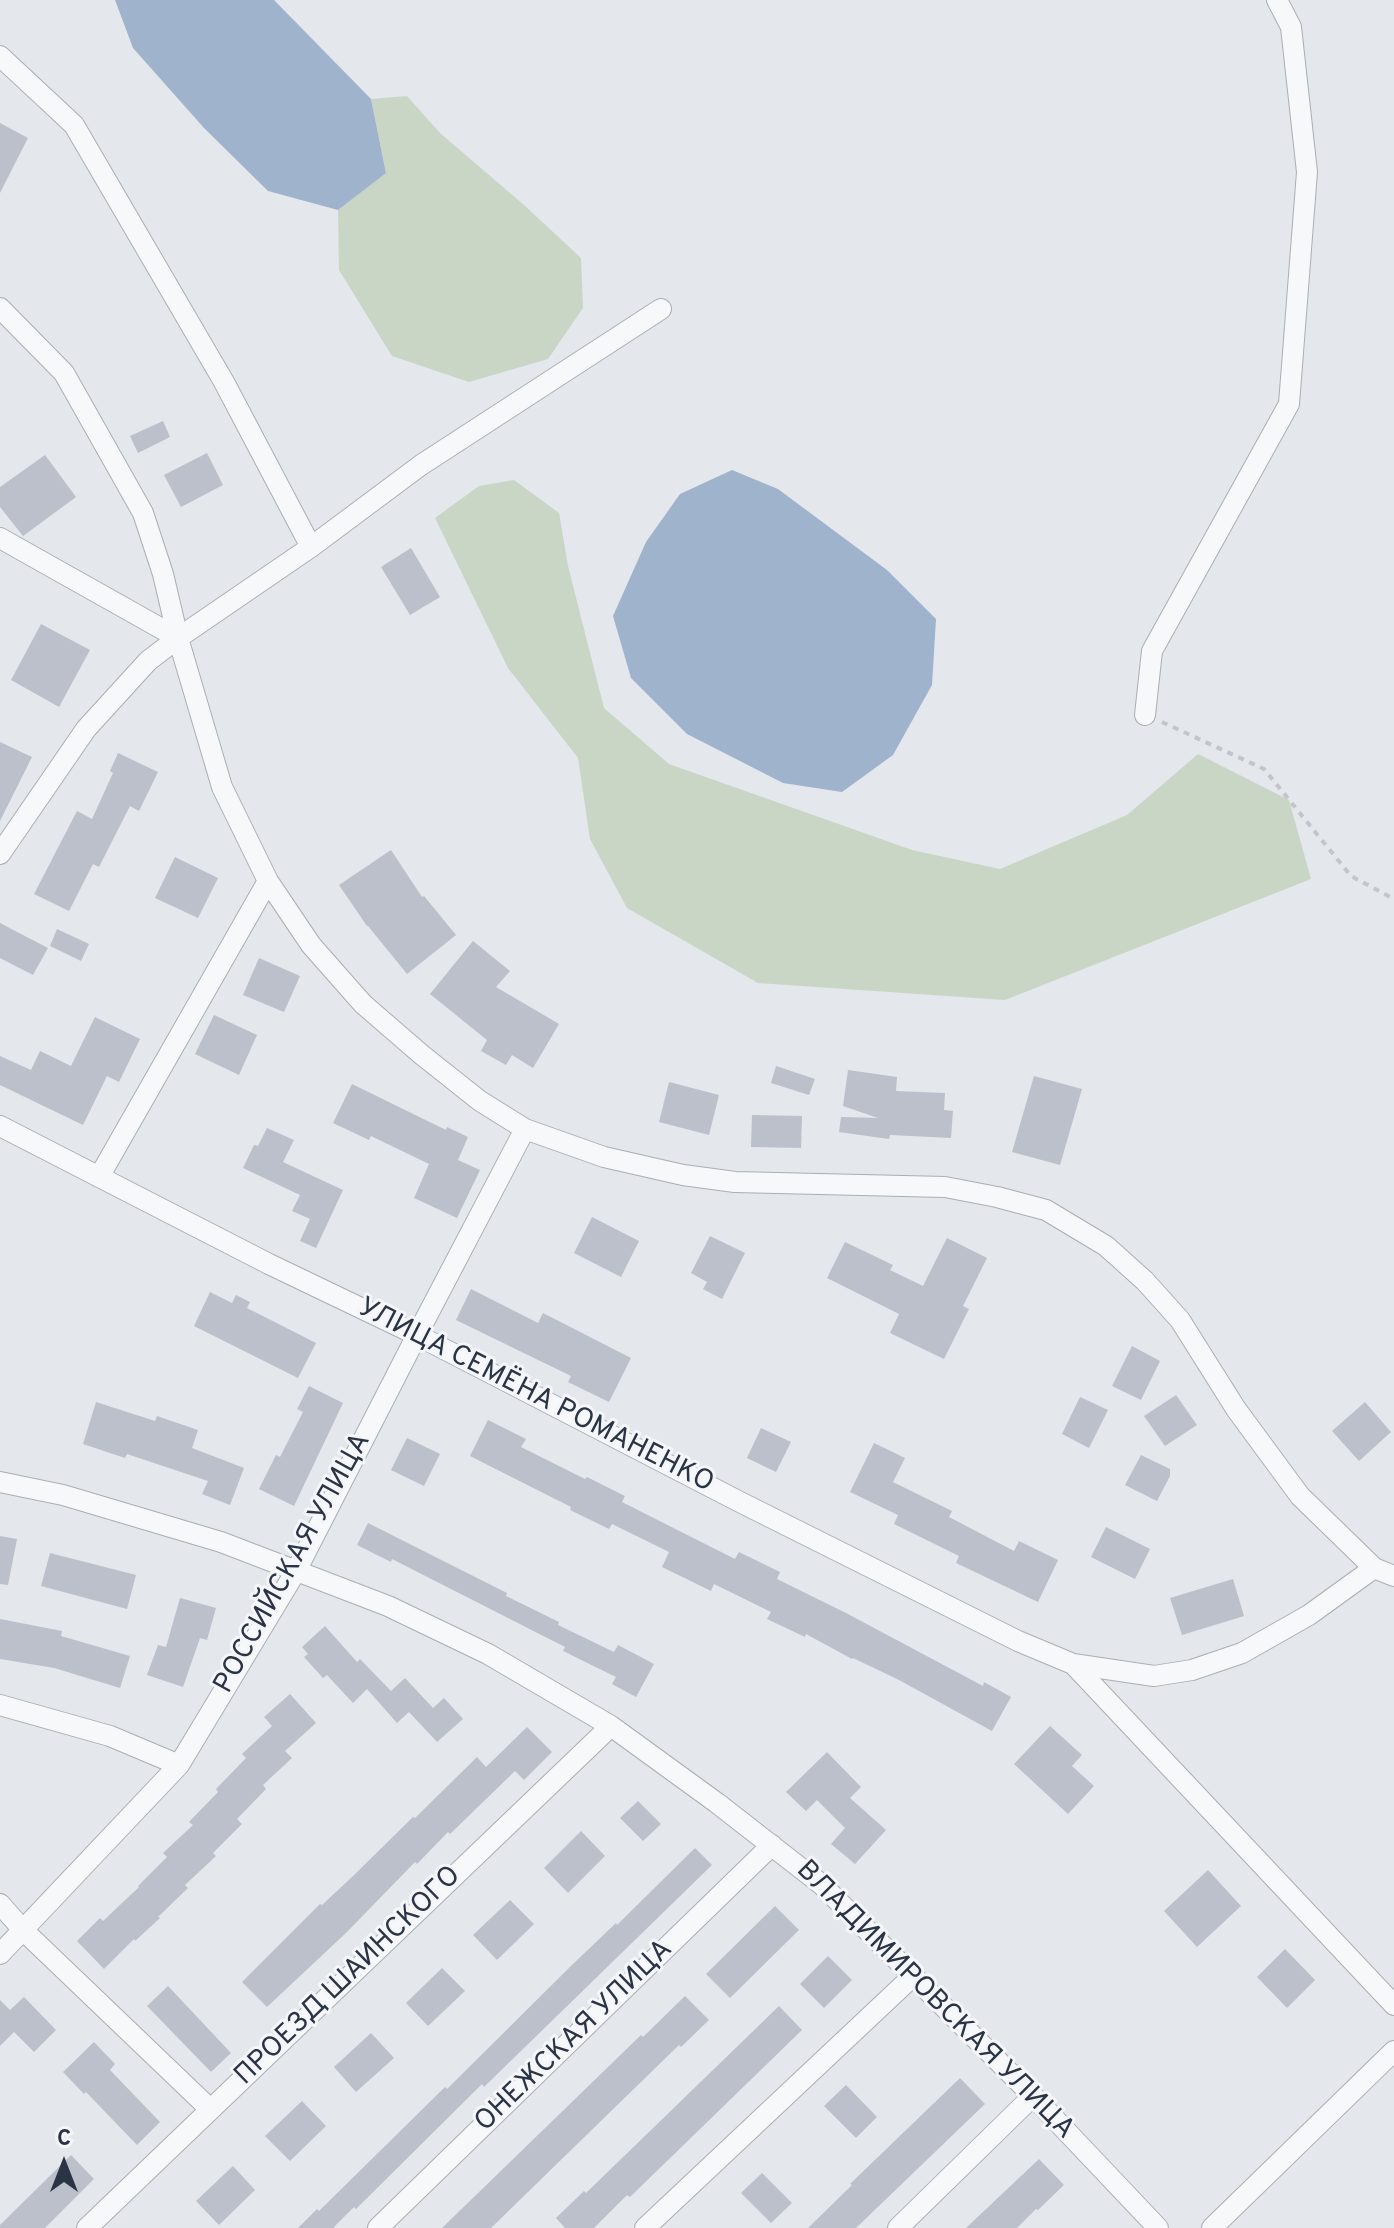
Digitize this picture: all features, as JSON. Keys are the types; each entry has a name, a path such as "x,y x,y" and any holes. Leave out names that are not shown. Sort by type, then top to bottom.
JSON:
{"street":[{"path":"1145,715 1152,651 1289,404 1307,172 1291,27 1277,0"},
{"path":"0,56 74,125 224,382 311,547"},
{"path":"0,308 64,373 143,513 222,787 268,881 311,945 363,1004 480,1101 525,1129 604,1157 683,1175 735,1182 945,1187 1046,1210 1106,1246 1145,1281 1180,1320 1236,1409 1300,1496 1374,1568 1394,1576"},
{"path":"2,845 86,729 148,661 311,547 421,465 661,309"},
{"path":"0,538 178,638"},
{"path":"99,1177 268,881"},
{"name":"УЛИЦА СЕМЁНА РОМАНЕНКО","path":"0,1126 269,1264 417,1335 768,1516 1018,1641 1073,1664 1154,1676 1205,1666 1242,1653 1309,1615 1374,1568"},
{"name":"РОССИЙСКАЯ УЛИЦА","path":"0,1954 179,1765 296,1571 525,1129"},
{"name":"ВЛАДИМИРОВСКАЯ УЛИЦА","path":"0,1482 63,1495 221,1542 388,1606 488,1654 611,1726 821,1884 1033,2096 1158,2228"},
{"name":"УЛИЦА СЕМЁНА РОМАНЕНКО","path":"1073,1664 1394,2005"},
{"path":"0,1705 110,1736 179,1765"},
{"name":"ПРОЕЗД ШАИНСКОГО","path":"87,2228 611,1726"},
{"name":"ОНЕЖСКАЯ УЛИЦА","path":"378,2228 772,1845"},
{"path":"0,1904 24,1931 210,2109"},
{"path":"645,2228 913,1976"},
{"path":"1212,2228 1394,2051"},
{"path":"898,2228 1033,2096"}],"path":[{"path":"1145,715 1264,769 1351,876 1394,899"}],"green space":[{"path":"407,96 440,133 581,258 583,308 548,359 469,382 392,356 339,270 338,210 386,172 371,99"},
{"path":"514,480 559,513 568,566 604,708 669,764 912,850 1000,869 1127,815 1198,754 1289,800 1311,879 1005,1000 758,983 627,908 590,839 578,758 508,668 435,518 479,486"}],"water":[{"path":"115,0 274,0 371,99 386,173 338,210 268,191 204,128 133,48"},
{"path":"732,470 778,489 887,570 936,619 932,685 893,755 842,792 783,783 687,734 631,678 613,616 646,542 680,494"}],"building":[{"path":"0,123 28,138 0,193"},
{"path":"163,421 170,437 138,453 130,436"},
{"path":"207,453 223,485 181,507 164,475"},
{"path":"45,455 76,497 23,536 0,507 0,487"},
{"path":"411,548 440,597 410,615 381,567"},
{"path":"41,624 90,650 59,707 11,680"},
{"path":"0,742 32,757 0,821"},
{"path":"118,753 158,772 139,811 130,806 99,867 93,864 69,911 34,894 77,811 92,819 113,773 110,771"},
{"path":"391,850 422,897 456,935 407,974 367,926 339,885"},
{"path":"175,857 218,878 198,918 155,898"},
{"path":"0,923 48,948 33,975 0,958"},
{"path":"57,929 89,944 81,961 50,946"},
{"path":"473,941 510,971 496,987 559,1024 533,1068 512,1055 506,1065 481,1051 487,1040 430,994"},
{"path":"259,958 300,976 284,1012 243,995"},
{"path":"214,1015 257,1035 239,1075 195,1054"},
{"path":"95,1017 140,1039 119,1082 107,1076 83,1125 0,1085 0,1056 31,1070 40,1051 71,1066"},
{"path":"776,1066 815,1079 809,1095 771,1083"},
{"path":"848,1070 897,1077 896,1091 945,1093 944,1110 953,1111 951,1138 890,1135 889,1139 839,1132 841,1117 878,1118 843,1106"},
{"path":"1034,1076 1082,1089 1060,1165 1012,1152"},
{"path":"669,1082 719,1095 709,1135 659,1122"},
{"path":"352,1084 446,1130 447,1127 468,1137 458,1160 480,1170 457,1218 414,1198 429,1164 371,1136 369,1140 333,1123"},
{"path":"752,1115 802,1116 801,1148 751,1147"},
{"path":"267,1128 294,1140 283,1162 343,1190 316,1248 300,1241 310,1219 292,1211 300,1195 243,1168 254,1145 258,1146"},
{"path":"592,1217 639,1241 621,1277 574,1253"},
{"path":"710,1236 745,1253 722,1299 703,1289 707,1282 691,1273"},
{"path":"947,1238 987,1258 963,1306 969,1309 944,1359 890,1333 899,1314 827,1278 845,1242 893,1265 890,1270 923,1286"},
{"path":"471,1289 538,1323 543,1313 631,1358 609,1402 568,1382 571,1376 456,1320"},
{"path":"210,1292 232,1303 236,1295 250,1302 247,1308 316,1343 298,1378 194,1326"},
{"path":"1132,1346 1160,1361 1141,1400 1112,1386"},
{"path":"309,1386 343,1403 294,1506 259,1489 303,1412 297,1409"},
{"path":"1176,1395 1197,1425 1165,1446 1144,1416"},
{"path":"1080,1397 1108,1410 1089,1448 1062,1434"},
{"path":"96,1402 155,1421 157,1416 198,1430 192,1448 244,1468 230,1505 202,1494 208,1481 127,1454 125,1458 83,1444"},
{"path":"1365,1402 1391,1432 1359,1461 1332,1431"},
{"path":"488,1420 526,1439 521,1447 625,1496 622,1502 735,1559 739,1552 780,1572 777,1579 983,1686 984,1682 1011,1697 992,1731 899,1680 806,1634 805,1637 767,1619 771,1612 714,1584 711,1591 662,1567 669,1552 612,1524 609,1529 470,1456"},
{"path":"761,1428 791,1442 776,1472 747,1458"},
{"path":"407,1438 440,1454 424,1486 391,1470"},
{"path":"874,1443 905,1458 893,1482 952,1511 949,1517 1014,1551 1019,1541 1058,1560 1038,1602 956,1563 959,1556 894,1524 898,1515 850,1492"},
{"path":"1141,1455 1170,1469 1170,1476 1157,1501 1125,1485"},
{"path":"368,1523 507,1593 506,1596 559,1622 558,1625 614,1652 618,1645 654,1664 636,1697 612,1684 616,1677 563,1651 565,1647 392,1559 391,1562 357,1545"},
{"path":"1106,1527 1150,1549 1135,1579 1091,1557"},
{"path":"0,1536 17,1539 8,1585 0,1584"},
{"path":"50,1553 136,1575 127,1609 41,1586"},
{"path":"1233,1579 1244,1616 1182,1635 1170,1598"},
{"path":"180,1598 216,1608 207,1640 200,1638 183,1687 147,1675 158,1645 166,1647"},
{"path":"0,1619 62,1631 61,1636 130,1656 120,1688 54,1668 0,1659"},
{"path":"325,1626 357,1662 360,1659 391,1691 405,1678 433,1708 444,1698 463,1719 437,1742 409,1712 397,1723 367,1689 353,1703 327,1675 323,1678 304,1657 308,1654 302,1647"},
{"path":"290,1694 316,1723 285,1751 292,1758 263,1785 266,1789 237,1819 242,1824 213,1853 216,1856 185,1885 188,1888 160,1918 104,1969 77,1941 100,1918 103,1921 167,1857 163,1853 193,1825 189,1822 246,1758 242,1754 272,1726 264,1717"},
{"path":"1050,1726 1082,1755 1072,1766 1094,1786 1068,1814 1014,1764"},
{"path":"527,1727 552,1752 524,1780 515,1771 450,1834 448,1832 417,1864 415,1862 347,1932 267,2007 242,1982 477,1757 486,1767"},
{"path":"827,1752 861,1787 850,1798 886,1830 855,1864 831,1844 845,1828 817,1800 806,1811 786,1792"},
{"path":"638,1801 661,1824 643,1841 620,1818"},
{"path":"581,1831 605,1856 568,1893 544,1868"},
{"path":"695,1848 712,1865 484,2087 482,2084 335,2228 298,2228 445,2087 447,2089"},
{"path":"1208,1870 1241,1906 1197,1947 1164,1911"},
{"path":"510,1900 534,1924 497,1960 473,1935"},
{"path":"775,1906 799,1930 730,1998 706,1974"},
{"path":"1285,1949 1315,1980 1287,2008 1257,1977"},
{"path":"828,1956 852,1980 824,2008 800,1984"},
{"path":"442,1968 465,1991 428,2026 406,2003"},
{"path":"168,1986 231,2053 211,2072 147,2006"},
{"path":"685,1996 709,2020 681,2047 679,2045 491,2228 442,2228 641,2035 643,2037"},
{"path":"24,1997 56,2030 34,2052 14,2032 0,2046 0,2000 10,2010"},
{"path":"779,2006 802,2030 594,2228 565,2228 556,2218 584,2191 586,2193"},
{"path":"371,2033 394,2058 356,2092 334,2067"},
{"path":"94,2042 115,2064 110,2070 160,2122 137,2145 63,2072"},
{"path":"960,2078 985,2104 856,2228 808,2228 850,2184"},
{"path":"846,2085 877,2117 856,2138 824,2106"},
{"path":"302,2101 326,2126 290,2161 265,2136"},
{"path":"71,2155 94,2179 45,2228 0,2228 0,2225"},
{"path":"1039,2159 1064,2185 1038,2210 1017,2228 966,2228"},
{"path":"233,2166 255,2190 219,2225 196,2201"},
{"path":"762,2173 792,2203 771,2223 741,2193"}]}
